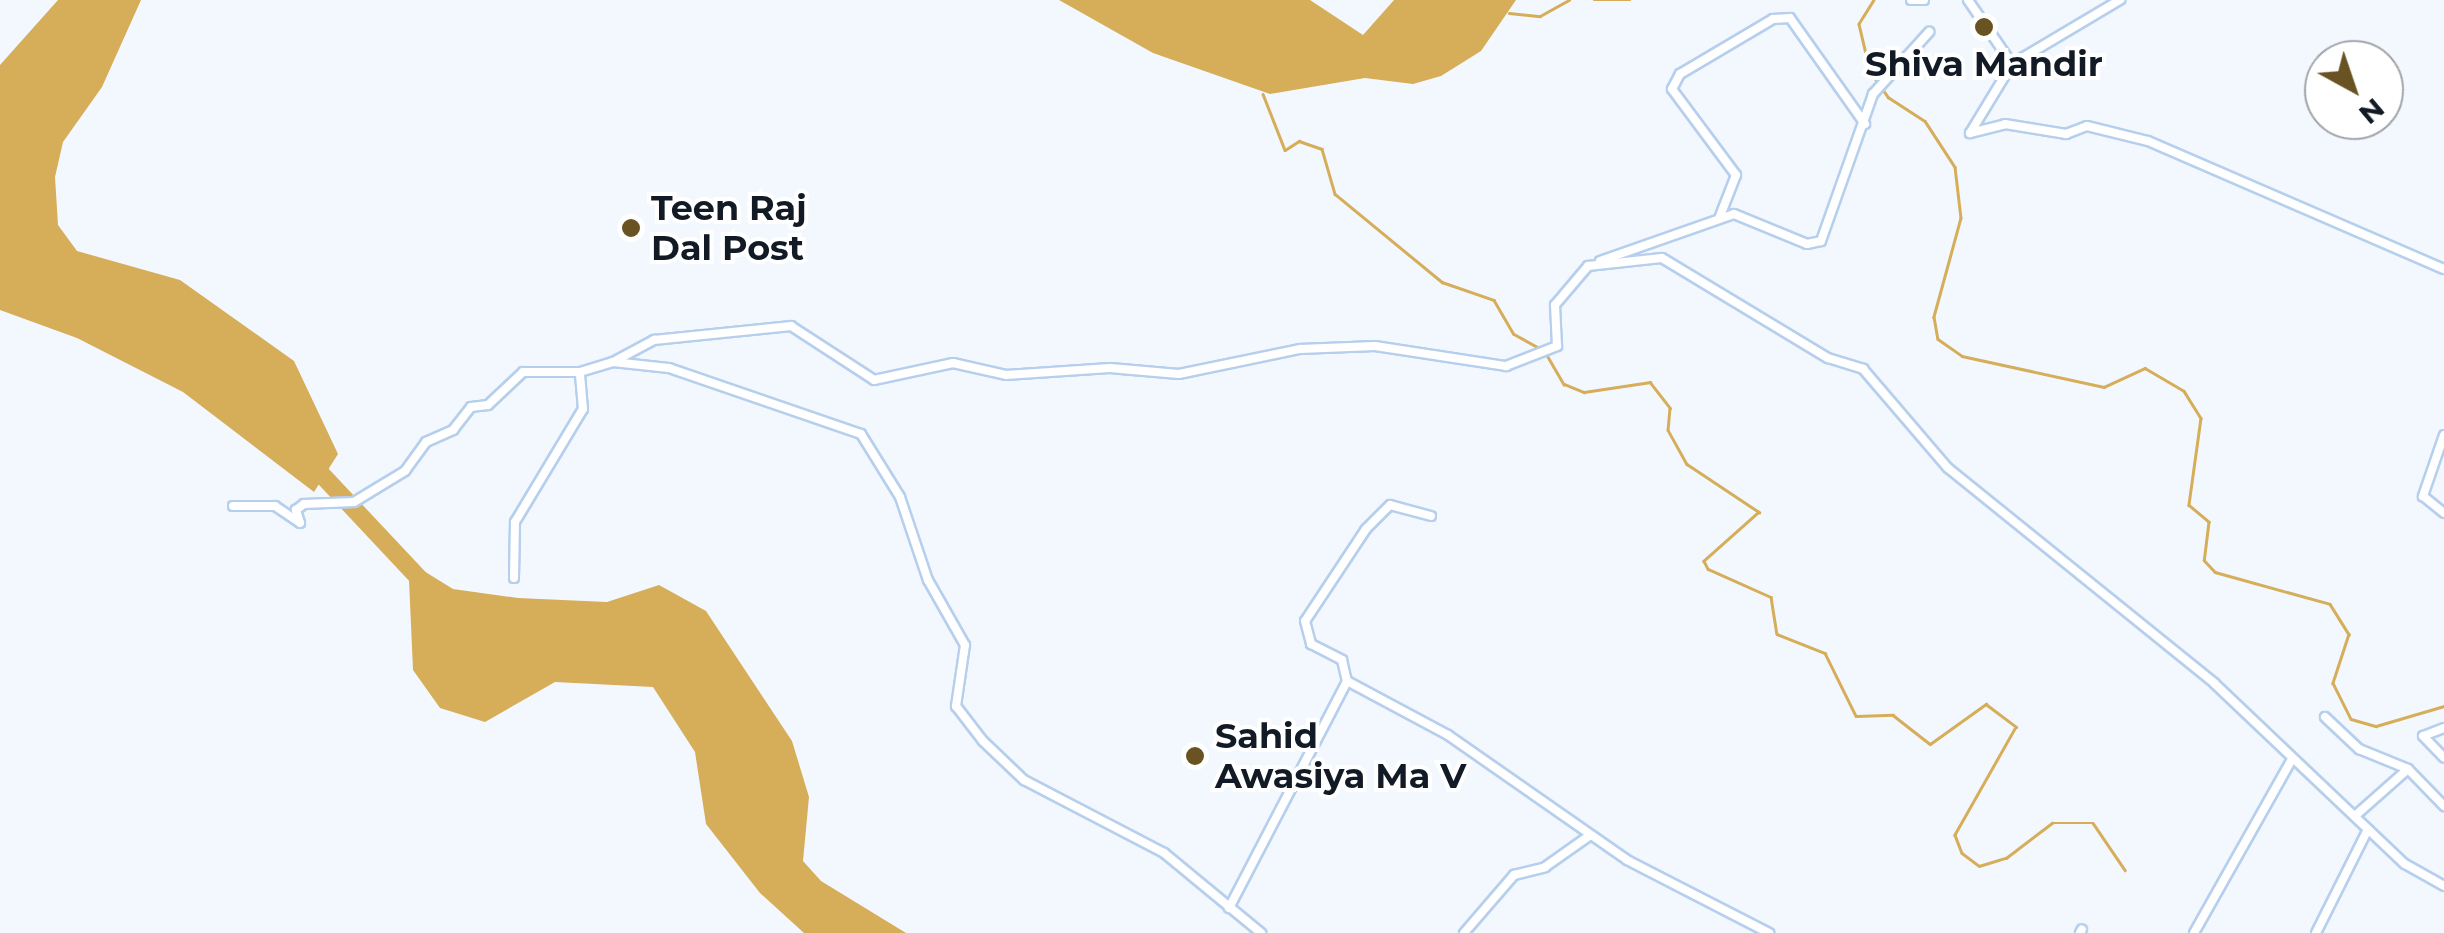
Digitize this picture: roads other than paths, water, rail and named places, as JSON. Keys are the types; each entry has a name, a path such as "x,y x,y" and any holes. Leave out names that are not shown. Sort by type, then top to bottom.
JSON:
{"street":[{"path":"1911,0 1924,0"},
{"path":"1968,0 2012,64"},
{"path":"2120,0 2012,64 1970,133 2022,123 2053,133 2101,128 2148,141 2444,269"},
{"path":"1720,216 1736,175 1672,89 1680,74 1773,18 1790,18 1865,124"},
{"path":"233,506 275,506 300,523 296,510 304,504 354,502 405,471 426,442 522,372 580,372 613,362 654,340 791,326 874,380 954,362 1006,376 1110,368 1179,374 1300,349 1375,346 1506,366 1558,346 1559,296 1600,261 1720,216 1753,218 1807,244 1821,241 1873,94 1928,32"},
{"path":"1600,261 1682,264 1819,352 1862,368 1948,468 2170,645 2368,829 2444,886"},
{"path":"613,362 669,368 861,434 900,498 928,580 966,645 956,706 974,730 1024,780 1137,836 1260,933"},
{"path":"514,578 514,522 583,409 580,372"},
{"path":"2444,435 2423,496 2444,514"},
{"path":"1229,908 1347,681 1342,660 1311,644 1306,621 1344,555 1390,505 1431,516"},
{"path":"1347,681 1448,735 1590,836 1769,933"},
{"path":"2324,716 2359,749 2408,768 2444,806"},
{"path":"2444,728 2424,736 2444,758"},
{"path":"2194,933 2292,759"},
{"path":"2356,815 2408,768"},
{"path":"2316,933 2368,829"},
{"path":"1464,933 1514,875 1545,867 1590,836"}],"waterway":[{"path":"1509,13 1540,16 1569,0"},
{"path":"1594,0 1630,0"},
{"path":"1874,0 1859,24 1870,71 1888,97 1925,121 1955,167 1961,218 1934,317 1938,339 1962,356 2104,387 2145,368 2184,391 2201,418 2189,505 2209,522 2204,560 2215,572 2330,604 2349,634 2333,683 2351,719 2376,726 2444,706"},
{"path":"1263,94 1285,150 1299,141 1322,149 1335,194 1442,282 1494,300 1514,334 1541,349"},
{"path":"1547,355 1564,384 1584,392 1650,382 1670,408 1668,430 1687,464 1759,512 1704,561 1708,569 1771,597 1777,634 1825,653 1856,716 1893,715 1930,744 1986,704 2016,727 1955,835 1962,853 1979,866 2006,858 2052,823 2093,823 2125,870"},
{"path":"308,460 430,590"}],"place":[{"name":"Shiva Mandir","path":"1984,27"},
{"name":"Teen Raj Dal Post","path":"631,228"},
{"name":"Sahid Awasiya Ma V","path":"1195,756"}]}
